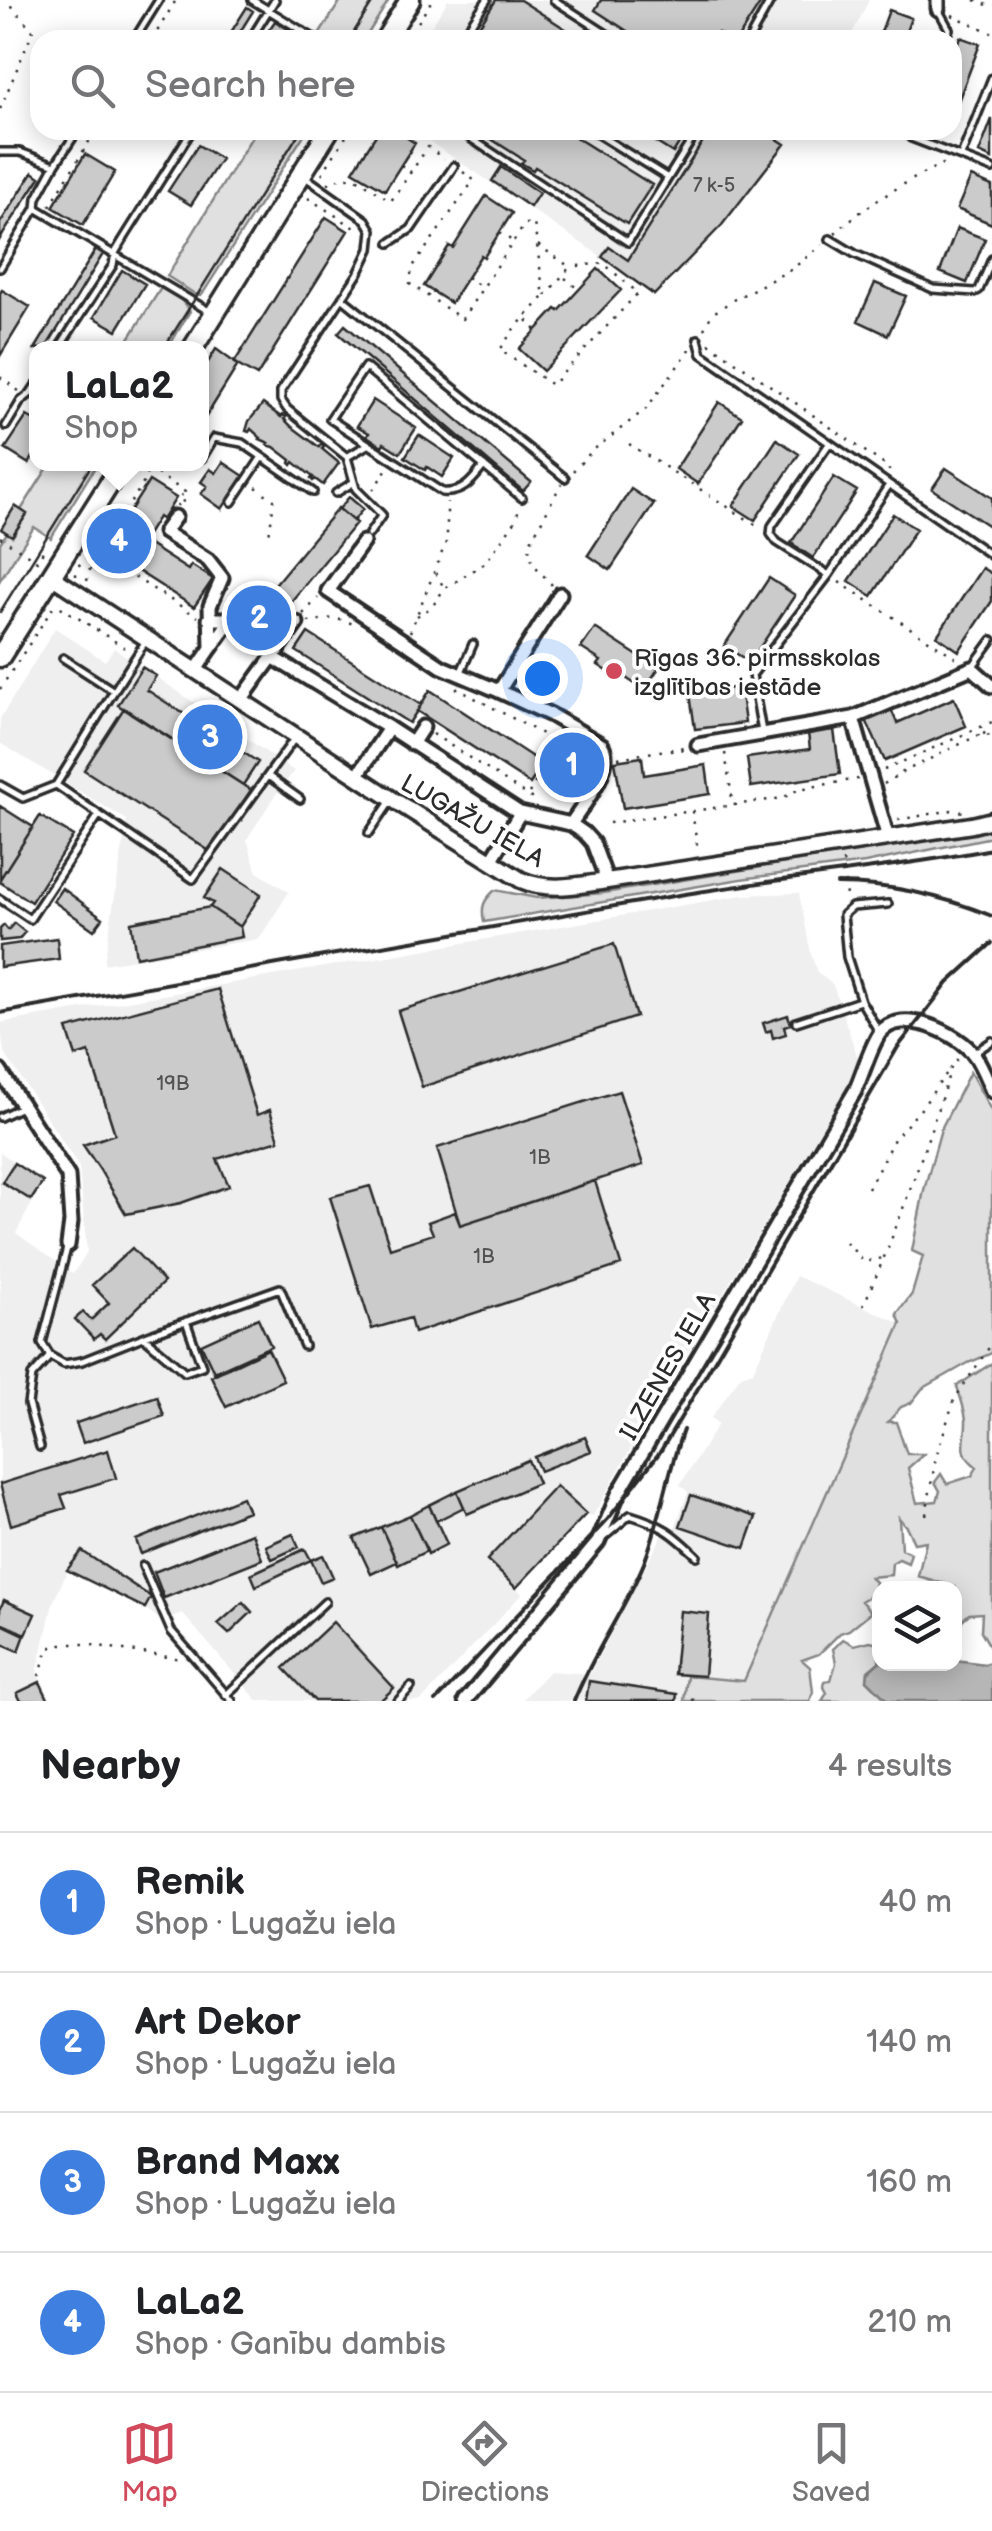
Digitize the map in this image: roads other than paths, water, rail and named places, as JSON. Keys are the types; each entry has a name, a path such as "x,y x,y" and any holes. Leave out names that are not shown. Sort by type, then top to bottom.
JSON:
{"main road":[{"path":"391,30 410,0"},
{"path":"197,341 323,140"},
{"path":"0,657 118,471"}],"street":[{"path":"178,512 164,532 208,560 222,578 210,606 211,648"},
{"path":"366,538 328,591 442,667 499,691 602,745 604,770 571,824"},
{"name":"LUGAŽU IELA","path":"51,576 392,799 533,885 558,888 607,882 992,820"},
{"path":"499,691 560,594"},
{"path":"196,670 243,602"},
{"path":"241,700 300,618"},
{"path":"210,619 229,619 266,642 276,654 520,814 571,824 584,832 607,882"},
{"path":"700,744 853,718 972,668 992,686"},
{"path":"853,718 888,838"},
{"path":"357,776 389,728"},
{"path":"412,744 423,728"},
{"path":"491,861 520,814"},
{"path":"880,1033 896,1021 917,1022 951,1036 970,1050 992,1091"},
{"name":"ILZENES IELA","path":"465,1701 598,1542 618,1494 855,1091 880,1033"},
{"path":"0,1071 68,1176 68,1245"}],"lane":[{"path":"140,30 159,0"},
{"path":"252,0 302,30"},
{"path":"256,30 275,0"},
{"path":"467,30 487,0"},
{"path":"554,0 600,30"},
{"path":"754,30 771,0"},
{"path":"938,4 949,30"},
{"path":"960,156 992,78"},
{"path":"0,268 71,140"},
{"path":"64,341 186,140"},
{"path":"473,140 628,242 692,140"},
{"path":"607,140 668,178"},
{"path":"916,140 992,168"},
{"path":"0,152 20,152 55,165"},
{"path":"390,243 411,229 454,166"},
{"path":"301,175 366,220 372,230 370,248 342,298 281,392 287,409 347,457 356,488 382,515 366,538"},
{"path":"36,208 214,314"},
{"path":"830,239 933,288 975,292 992,260"},
{"path":"342,298 565,478"},
{"path":"698,338 702,354 992,556"},
{"path":"484,466 462,490 442,492 330,419 365,367 484,466 522,498"},
{"path":"6,426 29,395"},
{"path":"209,446 214,438 242,443 312,492"},
{"path":"828,575 771,534 772,526 829,444"},
{"path":"347,457 367,445"},
{"path":"232,502 262,457"},
{"path":"336,493 354,482"},
{"path":"762,734 752,676 889,485"},
{"path":"0,785 23,798 56,785 147,639"},
{"path":"972,668 992,640"},
{"path":"460,674 472,644"},
{"path":"63,658 114,691"},
{"path":"56,785 193,879 296,737"},
{"path":"268,776 300,800"},
{"path":"370,833 392,799"},
{"path":"0,899 30,919 99,814"},
{"path":"880,1033 861,1001 847,957 843,915 852,907 888,904"},
{"path":"796,1022 861,1001"},
{"path":"970,1050 992,1040"},
{"path":"0,1117 24,1106"},
{"path":"68,1245 42,1343 50,1356 64,1364 82,1361 280,1288 304,1346"},
{"path":"144,1337 185,1372 202,1366 186,1322"},
{"path":"40,1446 28,1404 32,1376 50,1356"},
{"path":"598,1542 630,1515 673,1533 697,1556"},
{"path":"143,1566 171,1631 229,1698 324,1602"},
{"path":"398,1701 411,1687"}],"tram line":[{"path":"355,30 374,0"},
{"path":"168,341 295,140"},
{"path":"0,612 88,471"}],"railway":[{"path":"0,1013 685,894 992,849"},
{"path":"837,884 916,892 992,916"},
{"path":"436,1701 608,1519 660,1452 898,1047 948,983 992,943"},
{"path":"574,1701 644,1563 683,1430"}],"place":[{"name":"LaLa2","path":"119,541"},
{"name":"Art Dekor","path":"259,618"},
{"name":"Rīgas 36. pirmsskolas izglītības iestāde","path":"614,671"},
{"name":"Brand Maxx","path":"210,737"},
{"name":"Remik","path":"572,765"}]}
